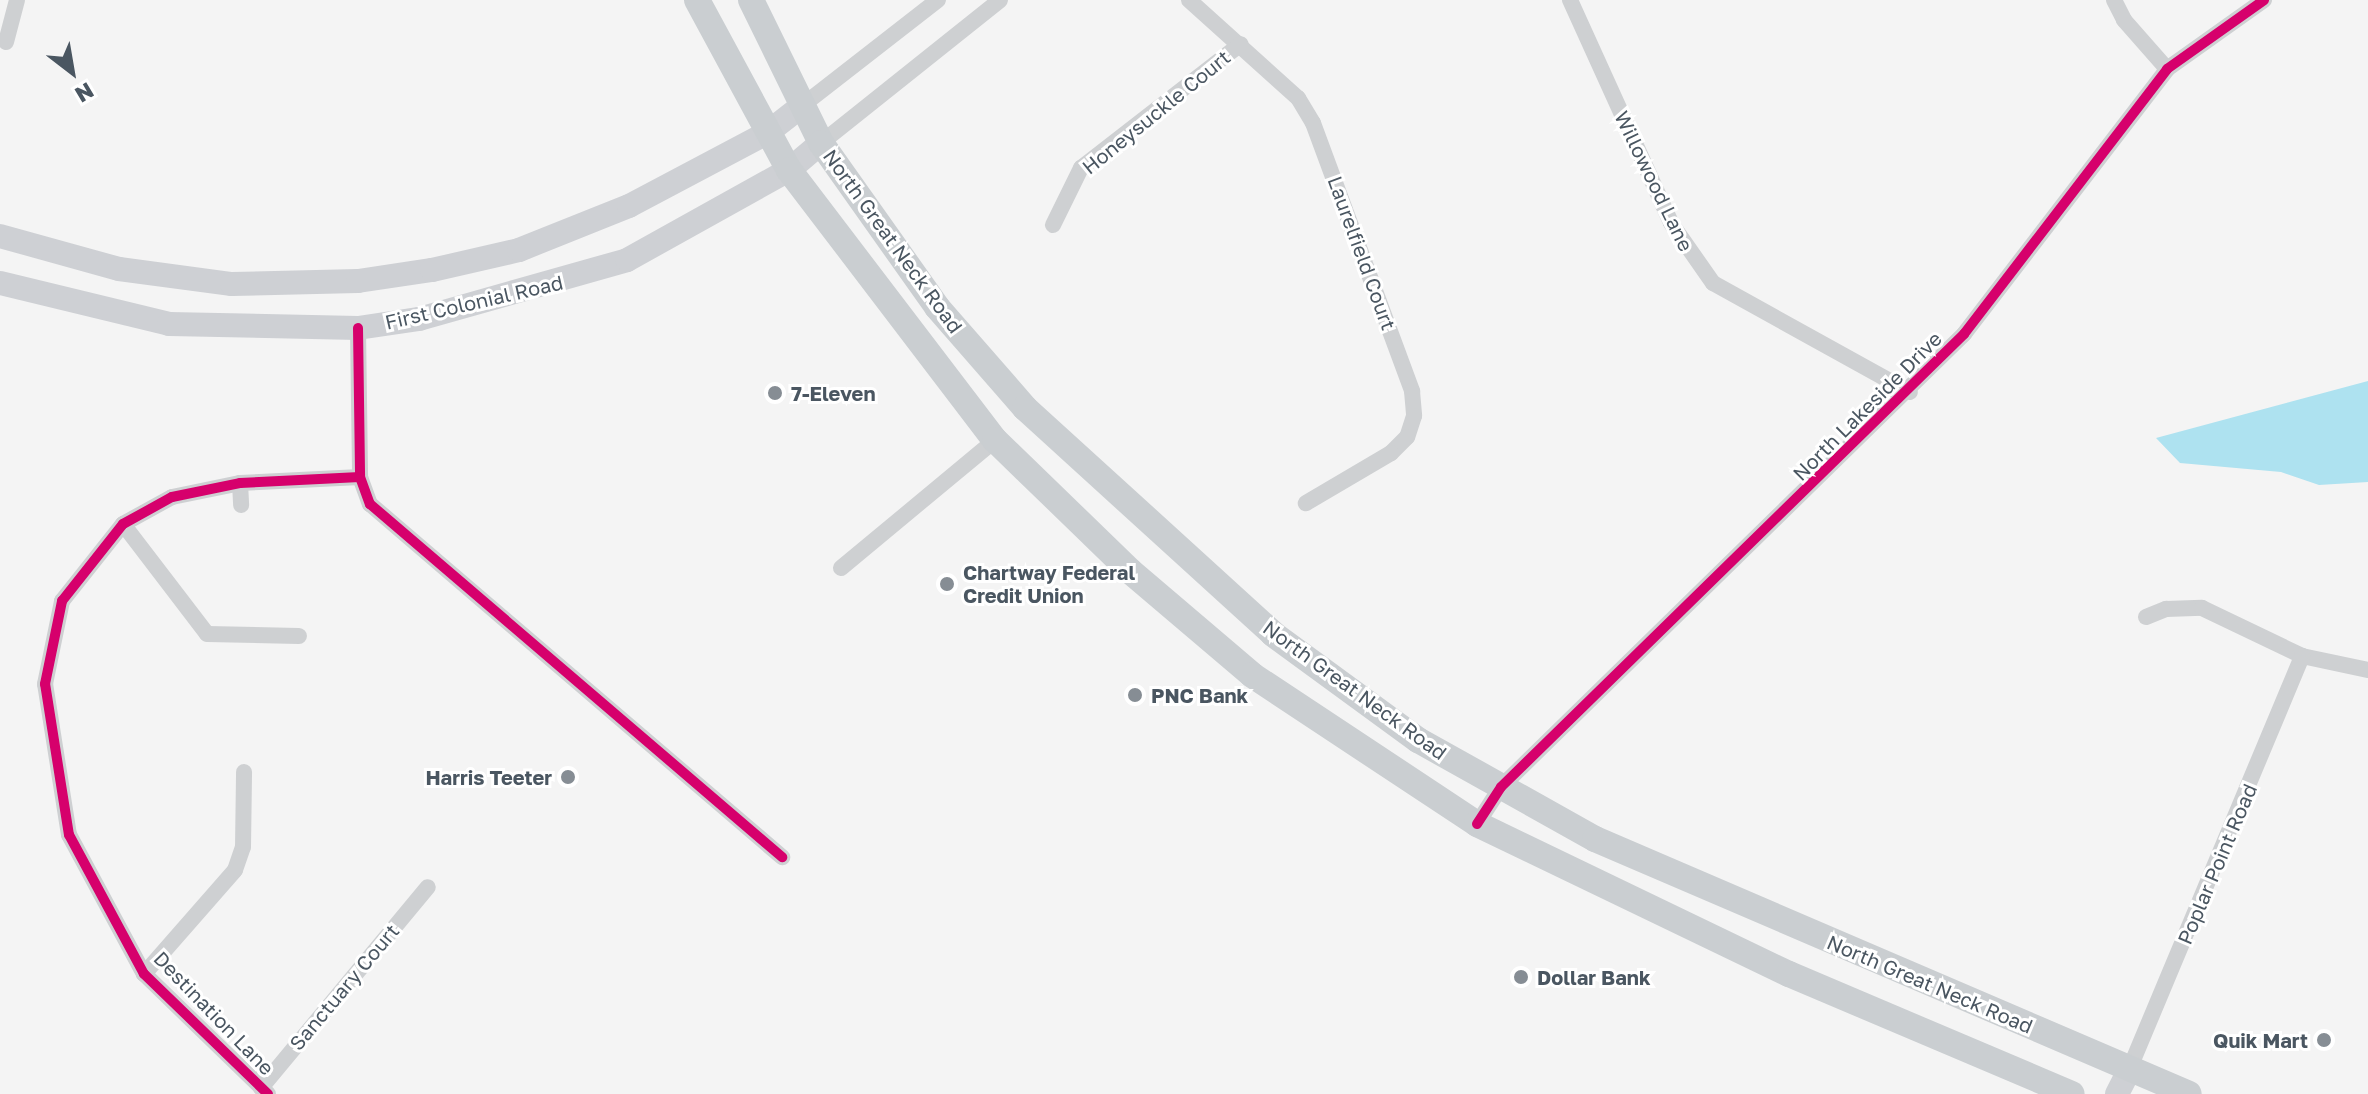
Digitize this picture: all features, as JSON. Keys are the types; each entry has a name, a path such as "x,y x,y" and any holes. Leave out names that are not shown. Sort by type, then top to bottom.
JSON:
{"main road":[{"name":"North Great Neck Road","path":"697,0 789,170 995,440 1130,571 1252,675 1477,824 1789,974 2072,1094"},
{"name":"North Great Neck Road","path":"751,0 821,143 937,307 1025,408 1273,634 1418,740 1501,787 1673,876 2189,1094"},
{"name":"First Colonial Road","path":"0,236 119,269 232,284 358,281 519,250 629,206 767,133 803,105"},
{"name":"First Colonial Road","path":"0,283 169,324 358,328 480,305 627,260 789,170 821,143"},
{"path":"2117,1094 2129,1070"}],"street":[{"path":"6,42 17,0"},
{"path":"803,105 938,0"},
{"path":"821,143 1000,0"},
{"name":"Laurelfield Court","path":"1189,0 1298,98 1313,123 1412,391 1414,416 1407,437 1391,453 1306,503"},
{"path":"2114,0 2124,20 2167,69"},
{"name":"North Lakeside Drive","path":"1477,824 1501,787 1910,392 2008,281 2167,69 2264,0"},
{"name":"Willowood Lane","path":"1574,1 1671,223 1713,283 1910,392"},
{"name":"Honeysuckle Court","path":"1053,225 1081,168 1241,44"},
{"path":"358,328 360,477 370,504 782,857"},
{"path":"841,568 995,440"},
{"name":"Destination Lane","path":"265,1091 144,974 69,835 45,684 62,601 123,524 172,497 240,483 360,477"},
{"path":"240,483 241,505"},
{"path":"123,524 207,634 299,636"},
{"path":"2146,617 2166,609 2202,608 2302,656 2368,670"},
{"name":"Poplar Point Road","path":"2129,1070 2302,656"},
{"path":"144,974 235,870 243,847 244,772"},
{"name":"Sanctuary Court","path":"265,1091 428,887"}],"water":[{"path":"2368,381 2368,482 2319,485 2281,472 2180,463 2156,438"}],"cycle path":[{"path":"1477,824 1501,787 1964,334 2167,69 2264,0"},
{"path":"358,328 360,477 370,504 782,857"},
{"path":"268,1094 144,974 69,835 45,684 62,601 123,524 172,497 240,483 360,477"}],"place":[{"name":"7-Eleven","path":"775,393"},
{"name":"Chartway Federal Credit Union","path":"947,584"},
{"name":"PNC Bank","path":"1135,695"},
{"name":"Harris Teeter","path":"568,777"},
{"name":"Dollar Bank","path":"1521,977"},
{"name":"Quik Mart","path":"2324,1040"}]}
